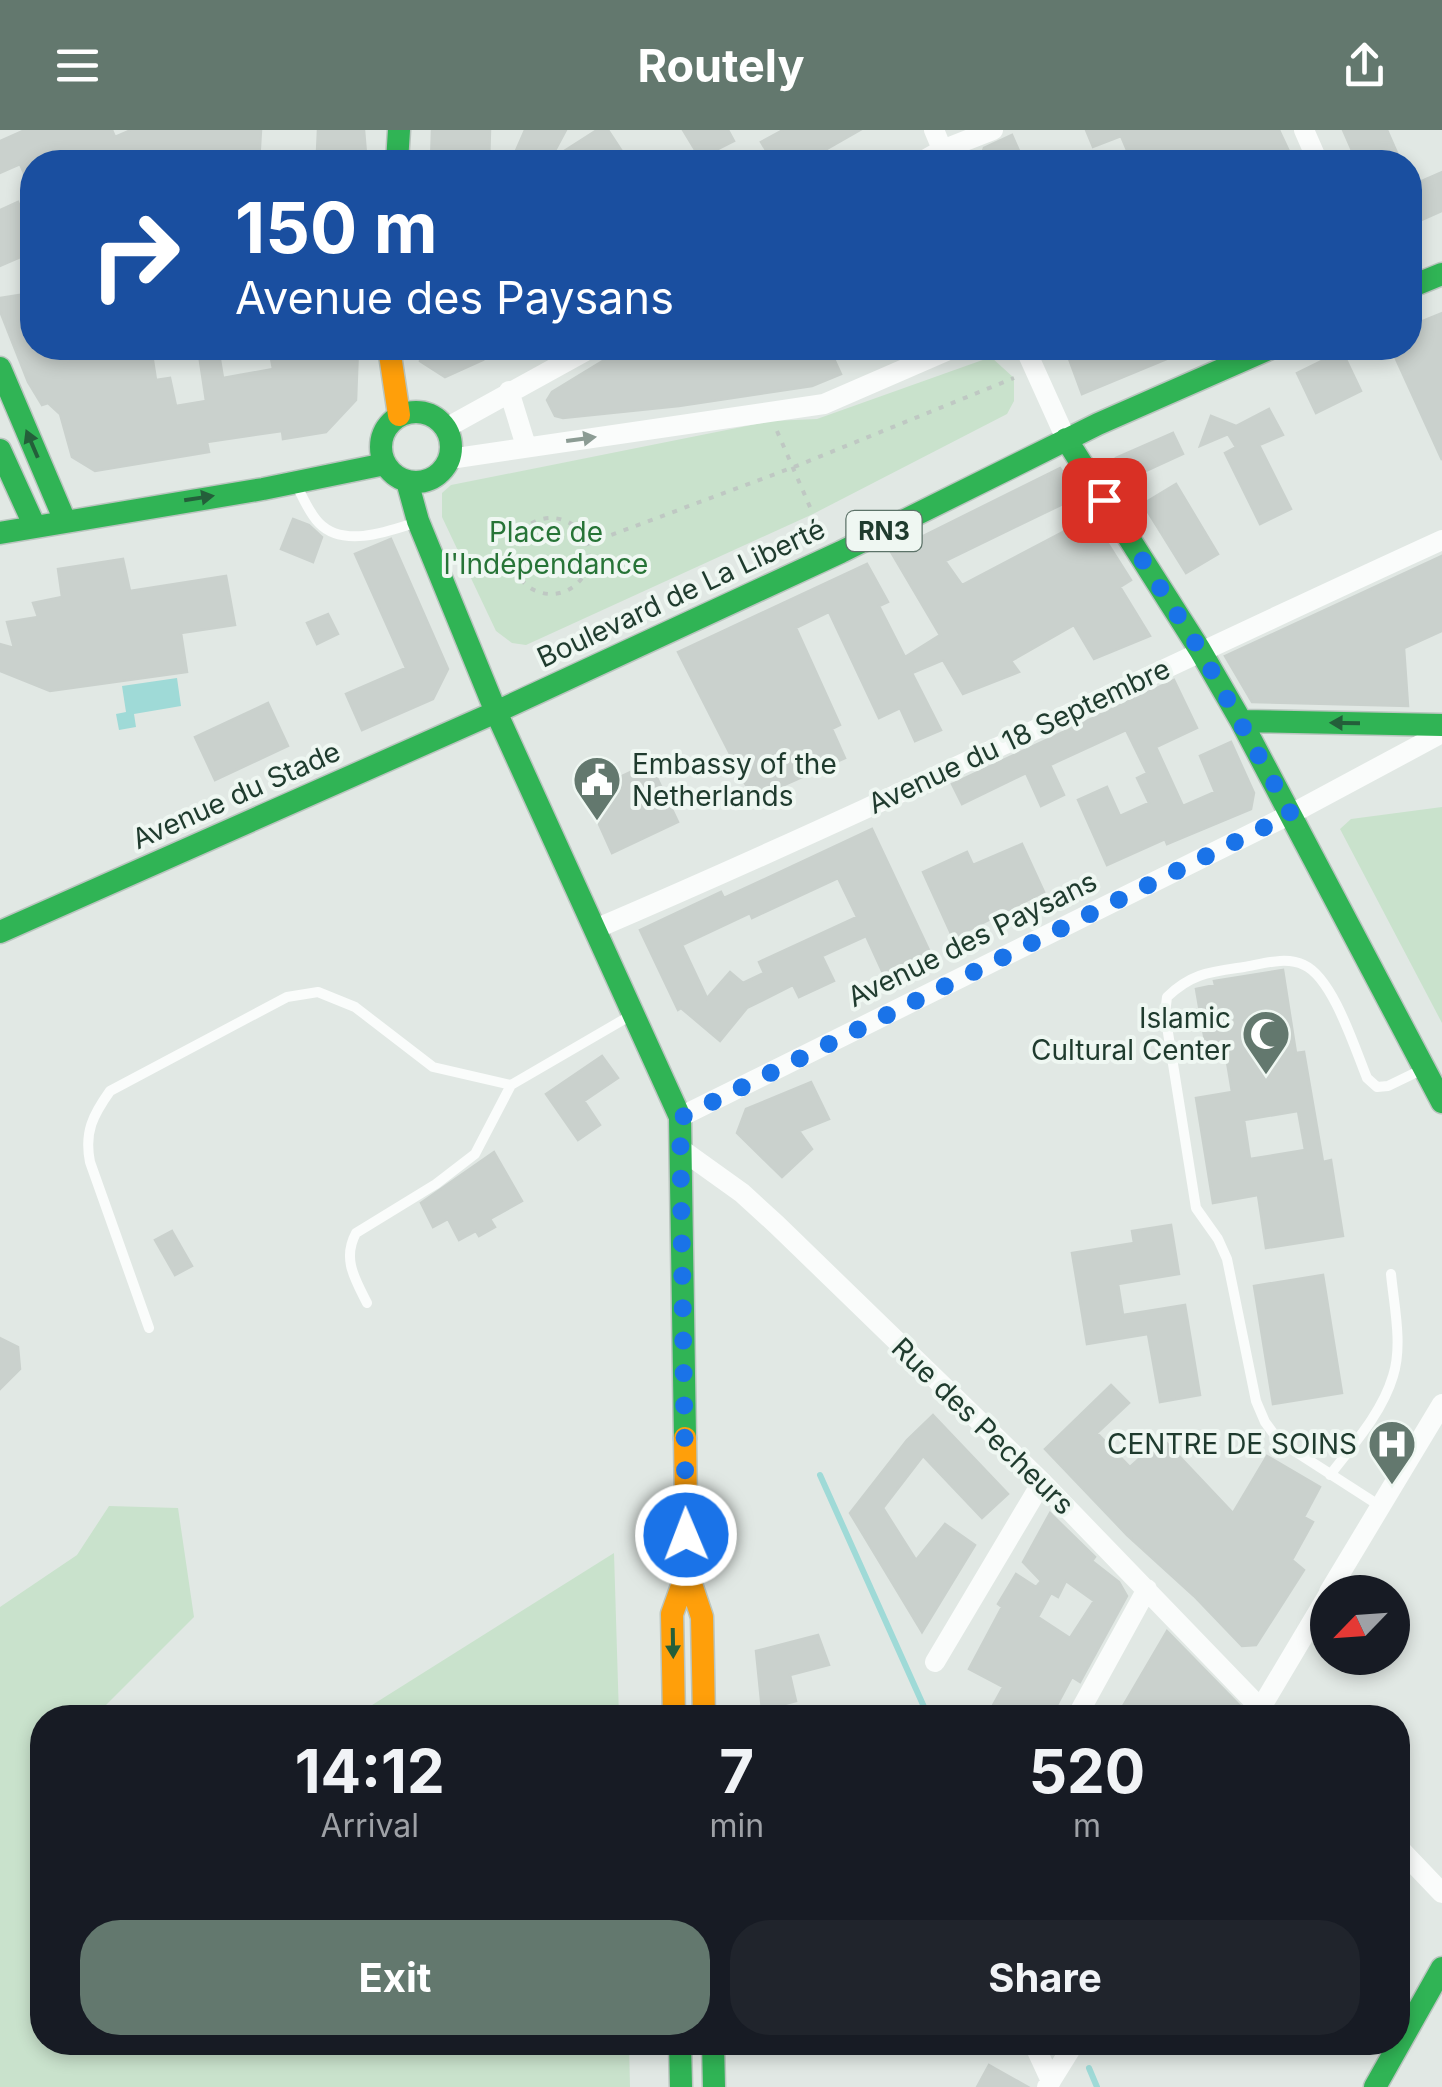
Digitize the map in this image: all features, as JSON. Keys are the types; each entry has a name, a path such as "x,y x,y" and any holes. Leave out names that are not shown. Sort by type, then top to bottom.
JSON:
{"main road":[{"path":"392,360 399,416"},
{"name":"Boulevard de La Liberté","path":"496,712 840,552 1066,439 1244,360"},
{"path":"0,368 9,414 62,512"},
{"path":"412,411 426,412 446,428 452,448 450,459 437,476 428,481 406,481 394,475 383,454 390,422 412,411"},
{"path":"1066,439 1241,721 1442,1102"},
{"path":"0,450 31,517"},
{"path":"0,533 31,517 383,454"},
{"path":"62,512 295,483 383,454"},
{"path":"406,481 418,521 496,712 680,1118 687,1572 702,1617 704,1705"},
{"path":"0,510 31,517"},
{"name":"Avenue du Stade","path":"0,932 496,712"},
{"path":"1241,721 1442,725"},
{"path":"674,1705 672,1614 687,1572"},
{"path":"1410,2026 1442,1968"},
{"path":"680,2055 681,2087"},
{"path":"713,2055 714,2087"},
{"path":"1376,2087 1394,2055"}],"street":[{"path":"941,147 993,130"},
{"path":"446,428 567,360"},
{"path":"450,459 824,404 925,360"},
{"path":"1030,360 1066,439"},
{"path":"509,391 526,446"},
{"name":"Avenue du 18 Septembre","path":"596,929 794,844 1200,650 1442,540"},
{"name":"Avenue des Paysans","path":"680,1118 1291,814 1442,733"},
{"name":"Rue des Pecheurs","path":"682,1150 742,1193 778,1225 1042,1482 1254,1705"},
{"path":"1339,1575 1442,1404"},
{"path":"936,1662 1042,1482"},
{"path":"1083,1705 1147,1589"},
{"path":"1267,1705 1310,1627"},
{"path":"1410,1859 1442,1892"},
{"path":"1038,2055 1049,2084"},
{"path":"1049,2084 1068,2055"}],"lane":[{"path":"295,483 316,520 329,532 359,536 418,521"},
{"path":"1381,1506 1280,1441 1265,1422 1256,1401 1228,1259 1196,1208 1165,1014 1166,997 1183,981 1203,973 1283,960 1305,965 1324,981 1367,1078 1377,1087 1388,1086 1424,1068"},
{"path":"150,1328 85,1140 93,1116 110,1091 287,997 318,992 354,1006 432,1067 511,1085"},
{"path":"367,1303 350,1270 349,1246 356,1233 436,1184 476,1154 511,1085 634,1014"},
{"path":"1330,1475 1373,1418 1394,1375 1396,1338 1391,1274"}],"path":[{"path":"587,544 794,468 1014,378"},
{"path":"771,412 813,514"},
{"path":"537,520 562,520 580,532 587,544 586,571 573,587 561,592 550,594 529,586 514,564 519,536 537,520"}],"green space":[{"name":"Place de l'Indépendance","path":"983,360 994,360 1014,378 1014,401 1007,414 813,514 526,645 512,643 496,631 442,517 442,493 451,485 772,421 817,419"},
{"path":"1442,807 1442,1023 1340,829 1351,819"},
{"path":"109,1506 178,1508 194,1617 106,1705 30,1705 30,2055 629,2055 630,2087 0,2087 0,1607 77,1555"},
{"path":"614,1553 619,1705 372,1705"}],"water":[{"path":"177,678 181,706 134,714 136,727 119,730 116,714 126,712 122,686"}],"building":[{"path":"25,130 112,130 115,137 131,130 261,130 260,150 20,150 20,164 0,173 0,141"},
{"path":"318,130 364,130 366,150 317,150"},
{"path":"432,130 490,130 489,150 431,150"},
{"path":"525,130 566,130 555,150 516,150"},
{"path":"597,130 608,130 621,150 566,150"},
{"path":"683,130 728,130 734,141 716,150 695,150"},
{"path":"783,130 860,130 825,150 766,150 761,142"},
{"path":"1086,130 1279,130 1288,150 1127,150 1121,136 1093,147"},
{"path":"1343,130 1387,130 1396,150 1352,150"},
{"path":"1012,135 1019,150 983,150"},
{"path":"1442,172 1442,211 1422,220 1422,181"},
{"path":"18,202 20,207 20,257 0,266 0,210"},
{"path":"20,295 20,360 153,360 156,380 170,378 176,406 206,401 200,360 220,360 223,378 273,369 271,360 358,360 356,400 326,432 283,439 282,431 207,442 209,452 95,471 72,457 60,414 48,403 42,405 28,382 0,311 0,298"},
{"path":"1442,313 1442,460 1396,360 1422,360 1422,321"},
{"path":"420,360 483,360 445,377"},
{"path":"604,360 835,360 841,374 812,386 563,418 555,416 547,400 552,392"},
{"path":"1069,360 1164,360 1082,394"},
{"path":"1324,360 1346,360 1361,391 1316,413 1297,373"},
{"path":"1269,409 1283,435 1259,445 1291,509 1260,524 1225,453 1236,447 1228,434 1200,446 1211,416 1236,426"},
{"path":"1173,433 1183,454 1126,480 1116,458"},
{"path":"1060,468 1131,580 1120,587 1150,636 1094,659 1074,625 1011,661 1019,672 963,694 943,660 912,673 941,730 915,741 900,708 879,718 829,612 796,628 840,725 832,729 845,758 753,799 678,652 867,564 888,602 879,606 905,657 940,635 891,552","holes":["1067,502 1078,524 962,585 945,561"]},
{"path":"1176,484 1218,554 1186,573 1143,504"},
{"path":"293,519 309,525 322,537 313,562 281,549"},
{"path":"391,539 448,669 433,699 362,730 346,694 406,668 355,554"},
{"path":"1442,556 1442,631 1404,648 1408,706 1252,702 1225,656"},
{"path":"123,559 130,591 226,576 235,625 181,633 187,672 50,691 0,671 0,644 14,648 7,622 38,617 33,603 62,597 58,569"},
{"path":"328,614 338,634 317,644 307,623"},
{"path":"1174,680 1197,728 1156,747 1183,806 1215,792 1200,756 1231,742 1254,793 1251,809 1167,844 1165,839 1107,865 1078,800 1107,787 1120,816 1149,803 1137,778 1147,773 1126,730 1050,765 1064,795 1041,806 1026,773 962,804 952,784"},
{"path":"268,703 288,746 215,780 195,737"},
{"path":"650,763 678,822 612,853 585,793"},
{"path":"872,829 935,963 888,984 866,936 822,956 834,981 799,997 793,985 747,1008 720,1041 681,1008 678,1010 640,930 721,892 724,898","holes":["838,878 857,917 759,962 764,973 743,983 730,972 707,998 682,945"]},
{"path":"1022,844 1044,892 953,938 923,872 967,852 973,865"},
{"path":"1283,970 1296,1053 1304,1052 1323,1162 1331,1160 1343,1236 1266,1248 1258,1195 1213,1203 1196,1098 1232,1092 1224,1044 1206,1047 1196,989 1215,985 1214,981","holes":["1298,1111 1305,1150 1250,1159 1244,1120"]},
{"path":"602,1056 618,1078 584,1101 600,1125 578,1140 546,1094"},
{"path":"811,1082 829,1119 799,1131 812,1149 782,1177 737,1133 746,1109"},
{"path":"494,1152 522,1201 490,1219 495,1227 479,1236 476,1231 459,1240 448,1219 433,1227 421,1203"},
{"path":"1171,1225 1179,1274 1118,1284 1123,1315 1185,1305 1200,1395 1160,1402 1148,1334 1087,1344 1072,1253 1134,1243 1132,1231"},
{"path":"172,1231 192,1266 175,1275 155,1240"},
{"path":"1323,1275 1342,1393 1273,1404 1254,1286"},
{"path":"0,1338 18,1347 20,1369 0,1389"},
{"path":"1111,1385 1129,1403 1097,1433 1130,1467 1162,1438 1233,1513 1267,1456 1320,1487 1304,1517 1313,1522 1292,1560 1304,1570 1256,1645 1242,1646 1045,1449"},
{"path":"933,1415 1008,1494 982,1518 923,1456 883,1508 916,1560 945,1524 975,1545 922,1632 850,1513 907,1440"},
{"path":"1050,1513 1095,1557 1092,1561 1119,1582 1127,1596 1080,1682 1072,1677 1057,1705 993,1705 1003,1687 969,1669 1016,1574 1036,1587 1041,1581 1023,1562","holes":["1066,1581 1094,1601 1070,1638 1038,1617 1051,1593 1058,1597"]},
{"path":"1167,1631 1239,1705 1124,1705"},
{"path":"818,1635 829,1665 790,1675 796,1701 761,1705 756,1651"},
{"path":"989,2065 1028,2087 977,2087"}],"waterway":[{"path":"820,1475 923,1705"},
{"path":"1089,2068 1097,2087"}],"traffic: fast":[{"path":"398,150 399,130"},
{"path":"1422,282 1442,274"},
{"path":"407,481 418,521 496,712 841,552 1098,424 1244,360"},
{"path":"0,368 65,521"},
{"path":"416,412 430,414 441,422 449,433 451,447 449,461 441,472 430,480 416,482 402,480 391,472 383,461 381,447 383,433 391,422 402,414 416,412"},
{"path":"1066,439 1241,721 1442,1102"},
{"path":"0,450 35,527"},
{"path":"0,533 263,489 385,464"},
{"path":"0,932 496,712"},
{"path":"496,712 680,1117 685,1438"},
{"path":"1241,721 1442,725"},
{"path":"1410,2025 1442,1968"},
{"path":"680,2055 681,2087"},
{"path":"713,2055 714,2087"},
{"path":"1375,2087 1393,2055"}],"traffic: slow":[{"path":"391,360 399,415"},
{"path":"685,1438 687,1572 702,1617 704,1705"},
{"path":"674,1705 672,1614 687,1572"}],"place":[{"name":"Embassy of the Netherlands","path":"597,822"},
{"name":"Islamic Cultural Center","path":"1266,1076"},
{"name":"CENTRE DE SOINS","path":"1392,1486"}],"route":[{"path":"686,1535 680,1118 1291,814 1200,650 1104,500"}]}
